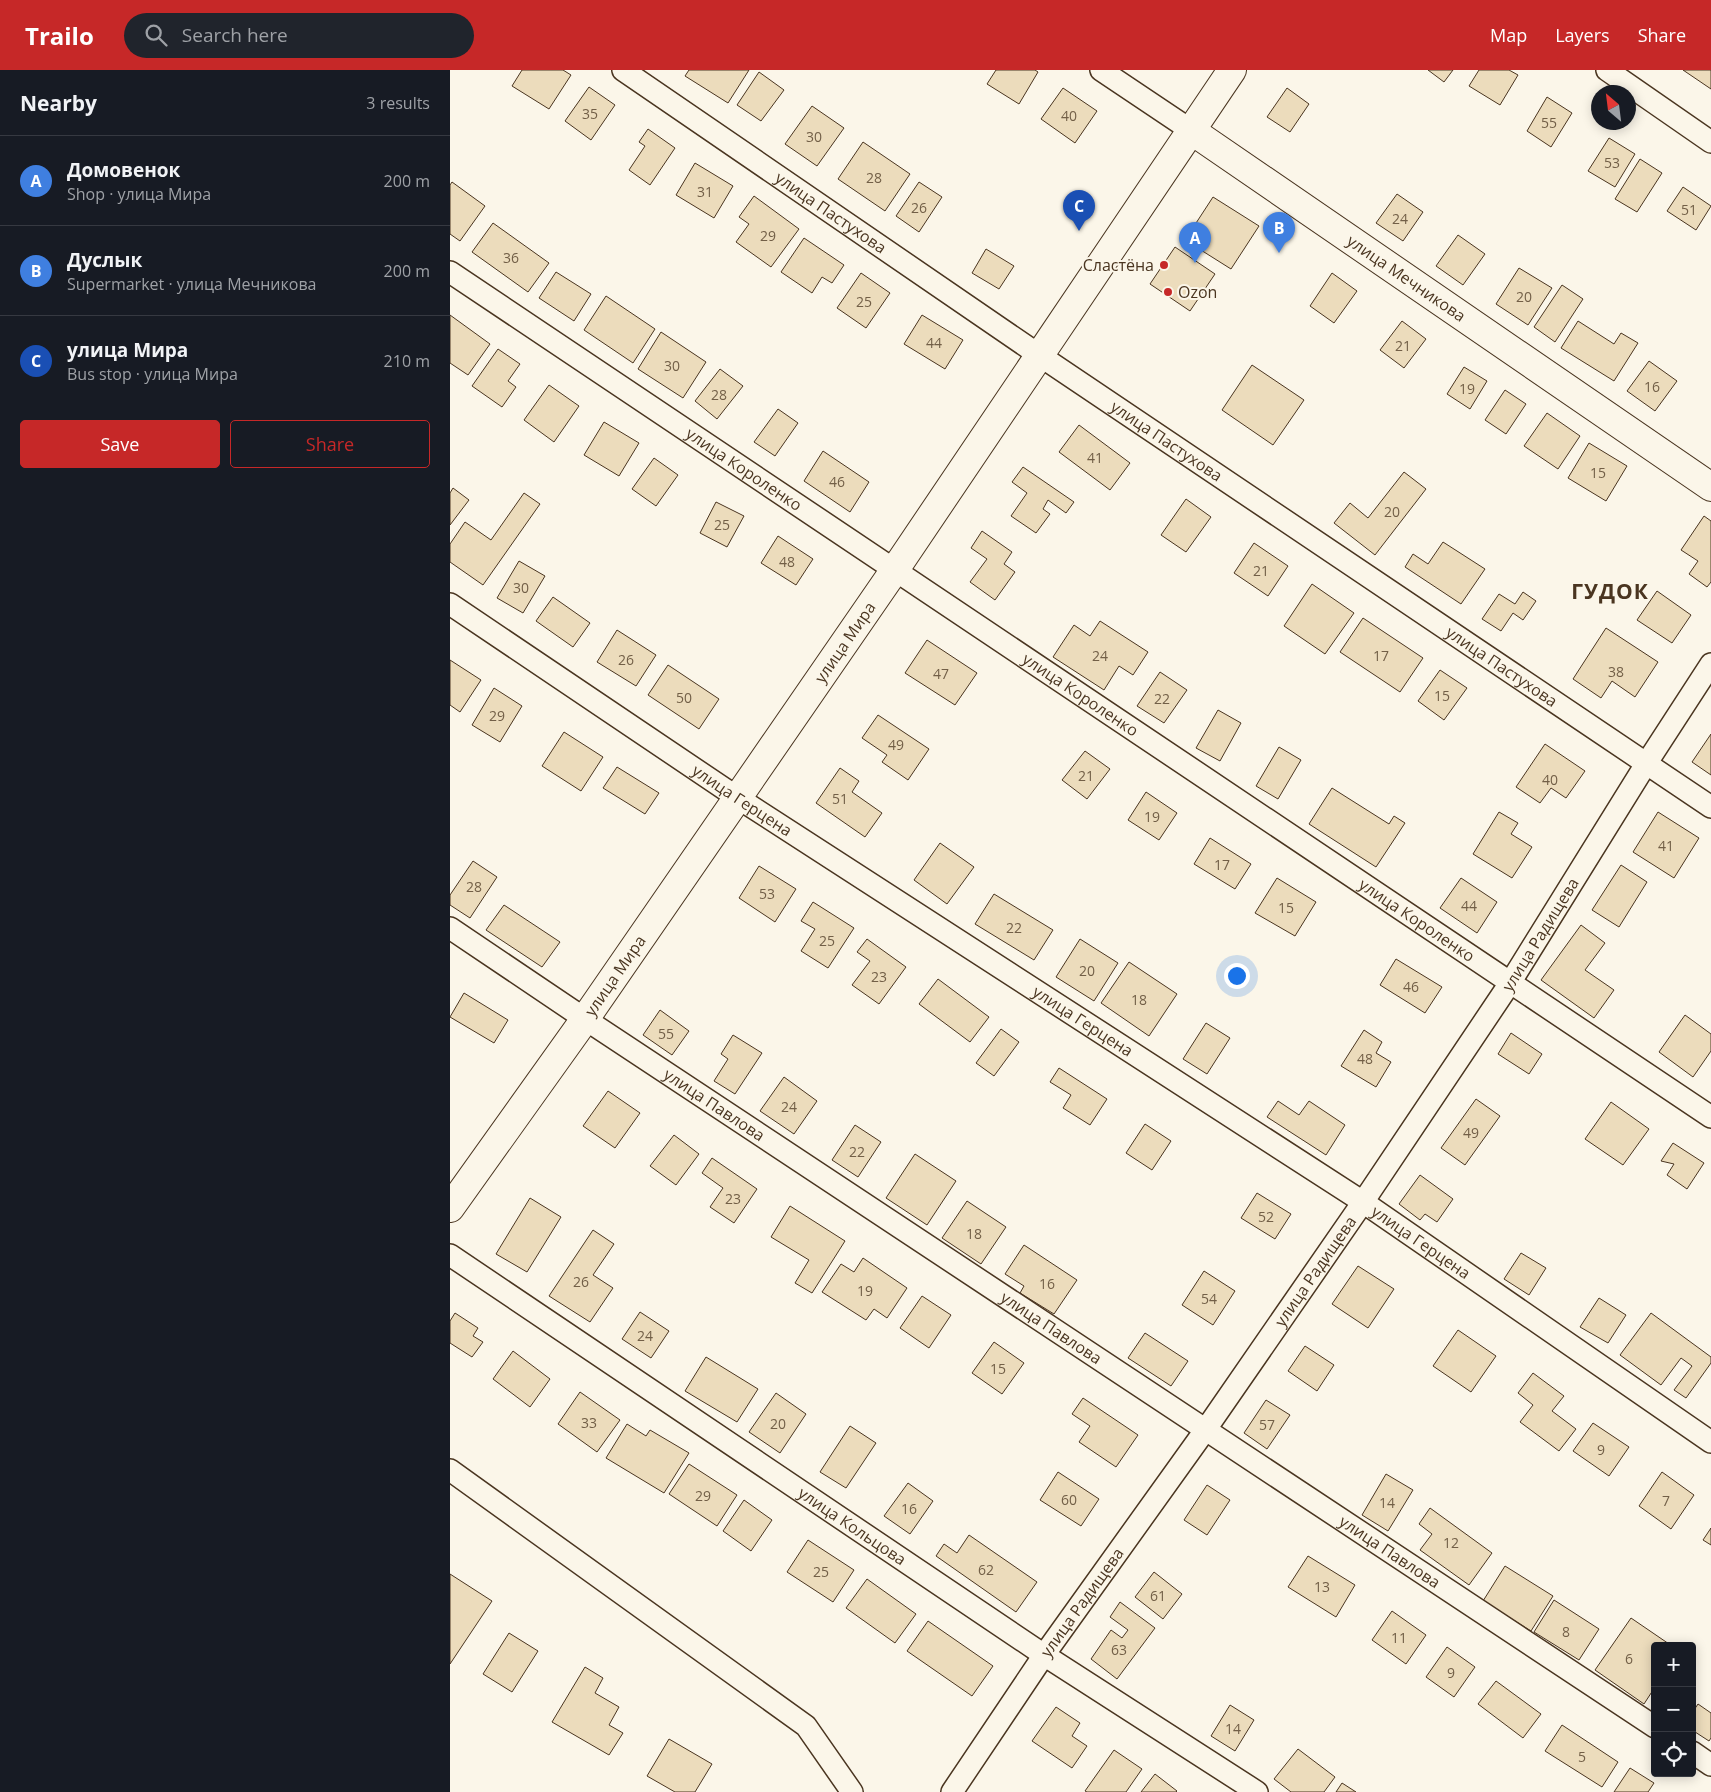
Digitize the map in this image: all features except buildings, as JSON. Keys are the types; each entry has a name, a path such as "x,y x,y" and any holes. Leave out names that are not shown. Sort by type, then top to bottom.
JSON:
{"main road":[{"name":"улица Мира","path":"450,1208 585,1019 894,571 1232,70"},
{"name":"улица Мечникова","path":"1192,131 1711,488"}],"street":[{"name":"улица Пастухова","path":"623,70 1039,355 1711,807"},
{"name":"улица Мечникова","path":"1101,70 1192,131"},
{"path":"1607,70 1711,142"},
{"name":"улица Короленко","path":"450,272 1711,1117"},
{"name":"улица Герцена","path":"450,604 738,798 1363,1202 1711,1442"},
{"name":"улица Радищева","path":"952,1792 1044,1655 1206,1429 1363,1202 1510,983 1646,764 1711,664"},
{"name":"улица Павлова","path":"450,928 1651,1724"},
{"name":"улица Кольцова","path":"450,1255 1044,1655 1257,1792"},
{"path":"450,1470 806,1726 852,1792"},
{"path":"1696,1755 1711,1765"}],"place":[{"name":"улица Мира","path":"1079,231"},
{"name":"Дуслык","path":"1279,253"},
{"name":"Домовенок","path":"1195,263"},
{"name":"Сластёна","path":"1164,265"},
{"name":"Ozon","path":"1168,292"}],"district":[{"name":"ГУДОК","path":"1610,591"}]}
